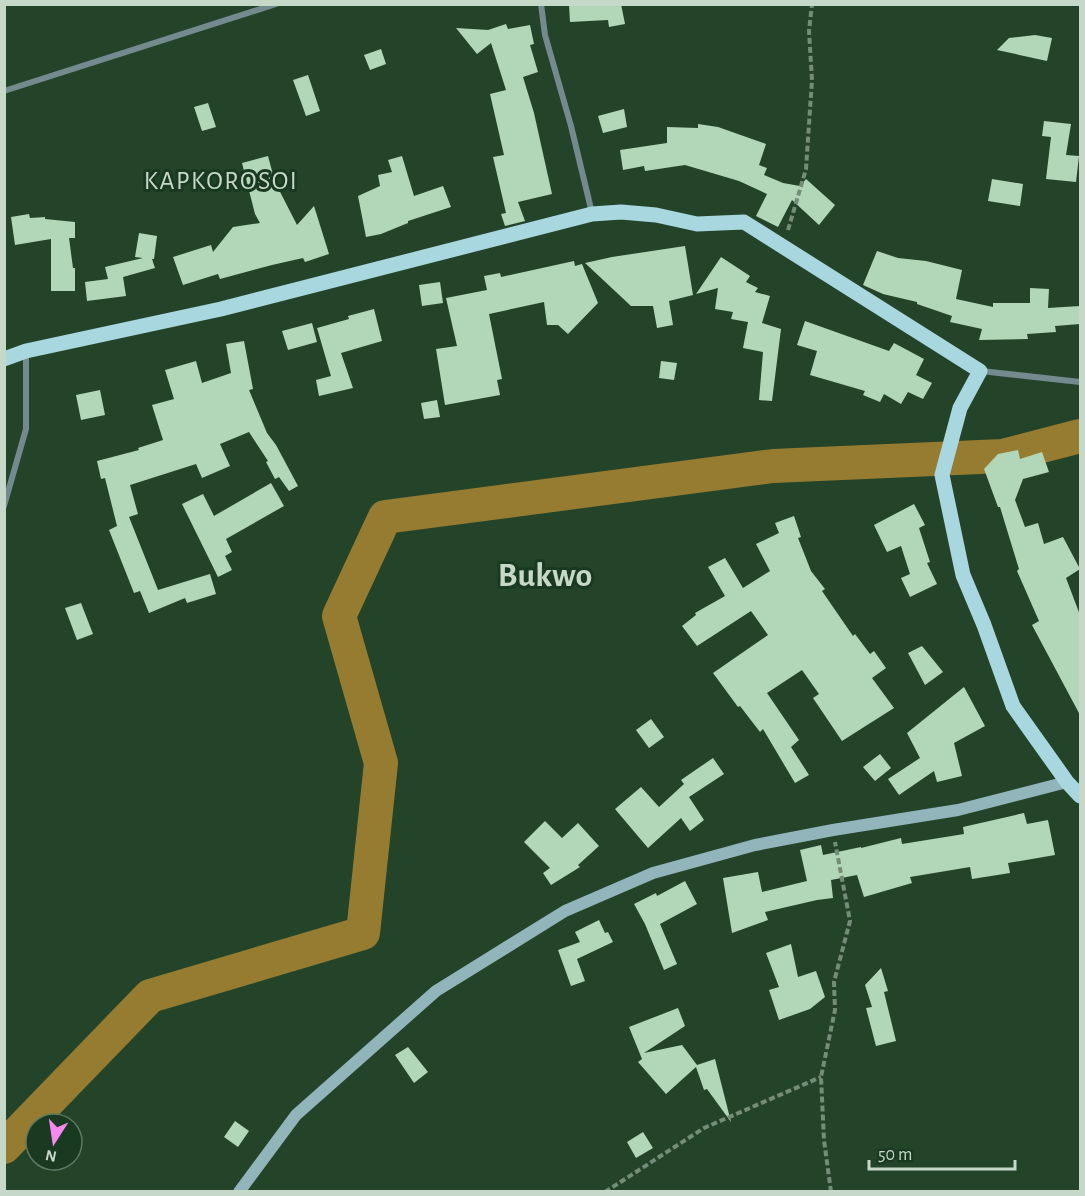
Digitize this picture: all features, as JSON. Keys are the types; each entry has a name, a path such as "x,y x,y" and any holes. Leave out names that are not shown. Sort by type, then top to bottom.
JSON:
{"main road":[{"path":"4,359 26,351 221,309 592,214 621,212 656,214 697,224 744,222 980,371 960,408 942,475 963,575 984,625 1012,706 1067,782 1080,795"},
{"path":"239,1191 296,1115 400,1022 436,991 555,917 653,873 755,846 833,830 958,810 1067,782"}],"street":[{"path":"4,91 276,4"},
{"path":"541,4 545,35 571,126 592,214"},
{"path":"4,506 26,429 26,351"},
{"path":"980,371 1080,382"}],"path":[{"path":"784,248 806,169 812,80 809,31 812,4"},
{"path":"831,1191 824,1140 821,1077 835,1010 834,982 850,921 833,830"},
{"path":"605,1191 704,1128 821,1077"}],"building":[{"path":"569,4 621,4 625,24 609,27 608,20 570,22"},
{"path":"506,24 508,29 530,25 534,44 530,45 538,72 523,77 534,113 552,194 518,202 525,221 505,226 501,214 506,213 493,157 504,155 490,94 506,90 491,43 477,54 456,28 488,30"},
{"path":"1035,35 1052,38 1047,61 997,50 1009,38"},
{"path":"381,49 386,64 370,70 364,55"},
{"path":"308,75 320,111 306,116 293,80"},
{"path":"208,103 216,127 202,131 194,107"},
{"path":"624,109 627,127 603,133 598,116"},
{"path":"1044,121 1071,124 1066,155 1079,156 1076,182 1046,179 1051,137 1042,136"},
{"path":"698,124 718,127 766,144 759,165 767,168 764,175 783,183 800,186 806,179 835,205 819,225 792,200 778,227 756,216 767,194 739,181 685,165 645,171 644,166 623,170 620,150 667,143 667,127 698,128"},
{"path":"268,156 275,182 297,225 314,206 329,254 305,262 303,258 220,279 218,274 183,285 173,257 211,245 213,252 233,227 260,223 255,214 242,163"},
{"path":"402,156 414,196 443,186 451,207 408,221 408,223 381,234 366,237 358,196 380,186 378,175 392,172 388,160"},
{"path":"992,179 1023,184 1020,206 988,201"},
{"path":"29,214 30,218 45,217 45,219 75,222 75,238 69,238 73,268 75,268 75,291 51,291 51,239 15,245 11,217"},
{"path":"139,233 157,236 154,259 152,259 155,268 123,277 126,296 87,301 85,282 108,279 105,267 143,258 135,257"},
{"path":"685,246 693,295 669,301 673,325 657,328 653,306 631,306 585,263 612,257"},
{"path":"877,251 898,258 926,261 962,270 956,299 993,307 993,303 1030,303 1030,288 1049,289 1048,308 1080,306 1080,324 1055,326 1056,332 1027,334 1028,339 979,340 982,329 950,322 952,316 917,304 917,302 883,294 863,285"},
{"path":"721,257 750,276 746,282 758,288 755,292 770,296 762,323 781,329 772,401 759,400 763,352 743,348 748,322 731,319 733,312 715,309 718,288 696,294"},
{"path":"574,261 575,266 582,264 598,303 568,334 558,325 547,325 544,302 489,314 502,379 497,380 500,395 445,405 436,349 457,346 446,298 487,290 484,276 500,273 501,277"},
{"path":"440,282 443,303 422,306 419,285"},
{"path":"374,309 382,341 341,353 353,388 319,396 316,380 331,376 317,328"},
{"path":"805,321 889,351 894,343 924,359 916,375 932,383 923,399 908,392 901,404 884,394 880,402 863,395 865,391 810,375 817,351 797,345"},
{"path":"312,323 317,342 288,350 282,331"},
{"path":"244,341 253,389 249,390 267,433 298,486 289,491 279,477 275,479 266,462 268,461 249,432 220,444 230,466 202,478 196,464 130,485 138,514 129,517 158,590 210,574 216,594 187,603 185,598 149,613 140,591 134,593 109,530 117,526 105,478 101,479 97,461 139,450 138,448 163,440 152,405 174,399 165,370 196,361 202,383 231,373 226,344"},
{"path":"661,361 677,363 674,380 659,378"},
{"path":"100,390 105,415 81,420 76,395"},
{"path":"437,400 440,417 424,419 421,403"},
{"path":"1018,450 1020,459 1042,452 1049,472 1023,479 1015,500 1025,527 1038,523 1044,544 1063,537 1080,569 1066,578 1080,615 1080,715 1032,625 1039,621 1017,571 1019,569 1000,507 998,507 984,469 998,454"},
{"path":"271,483 284,506 226,539 232,552 225,556 232,570 218,577 182,504 203,494 214,516"},
{"path":"914,504 925,525 919,528 930,562 927,563 937,584 910,597 901,578 910,574 901,546 887,552 874,525"},
{"path":"794,516 801,537 798,538 811,571 825,589 822,591 853,636 855,634 870,654 874,651 886,668 872,678 894,708 842,741 813,698 819,694 802,670 767,693 799,740 791,747 809,775 795,783 763,729 760,732 713,673 768,635 751,611 697,646 682,626 696,615 695,613 725,596 708,567 725,558 743,588 770,571 756,544 779,533 775,523"},
{"path":"81,603 93,634 77,640 65,608"},
{"path":"922,646 943,672 925,685 908,653"},
{"path":"964,687 985,726 954,743 962,776 937,782 934,771 899,795 888,779 920,758 907,733"},
{"path":"651,719 664,737 649,748 636,730"},
{"path":"880,754 891,768 875,781 863,767"},
{"path":"713,758 724,774 689,797 704,820 690,831 681,818 648,848 615,809 641,787 659,807 684,784 681,780"},
{"path":"1024,813 1027,824 1048,820 1055,855 1008,863 1010,873 972,879 970,867 910,877 912,883 864,897 857,875 831,880 833,898 765,912 768,920 732,933 723,878 758,872 762,892 807,881 800,850 821,845 823,855 901,838 902,844 964,834 963,827"},
{"path":"545,821 562,838 578,823 599,846 578,865 580,867 551,885 543,873 550,868 524,842"},
{"path":"685,881 697,904 660,924 677,964 664,970 634,904 656,893 657,896"},
{"path":"599,920 605,933 608,932 613,942 577,959 585,981 571,986 558,950 580,942 575,932"},
{"path":"791,944 798,977 816,971 825,997 810,1009 779,1020 769,990 779,987 766,953"},
{"path":"881,968 888,991 884,992 896,1041 876,1046 866,1008 872,1007 865,985"},
{"path":"678,1008 685,1026 644,1053 682,1045 697,1065 715,1059 731,1122 707,1089 704,1090 696,1067 666,1094 638,1062 642,1059 629,1027"},
{"path":"408,1047 428,1072 414,1083 395,1055"},
{"path":"235,1121 249,1131 238,1147 224,1137"},
{"path":"643,1132 653,1148 636,1158 627,1142"}],"waterway":[{"path":"4,1147 150,996 363,933 381,763 339,616 385,517 773,466 1003,456 1080,436"}],"district":[{"name":"KAPKOROSOI","path":"221,180"},
{"name":"Bukwo","path":"545,574"}]}
